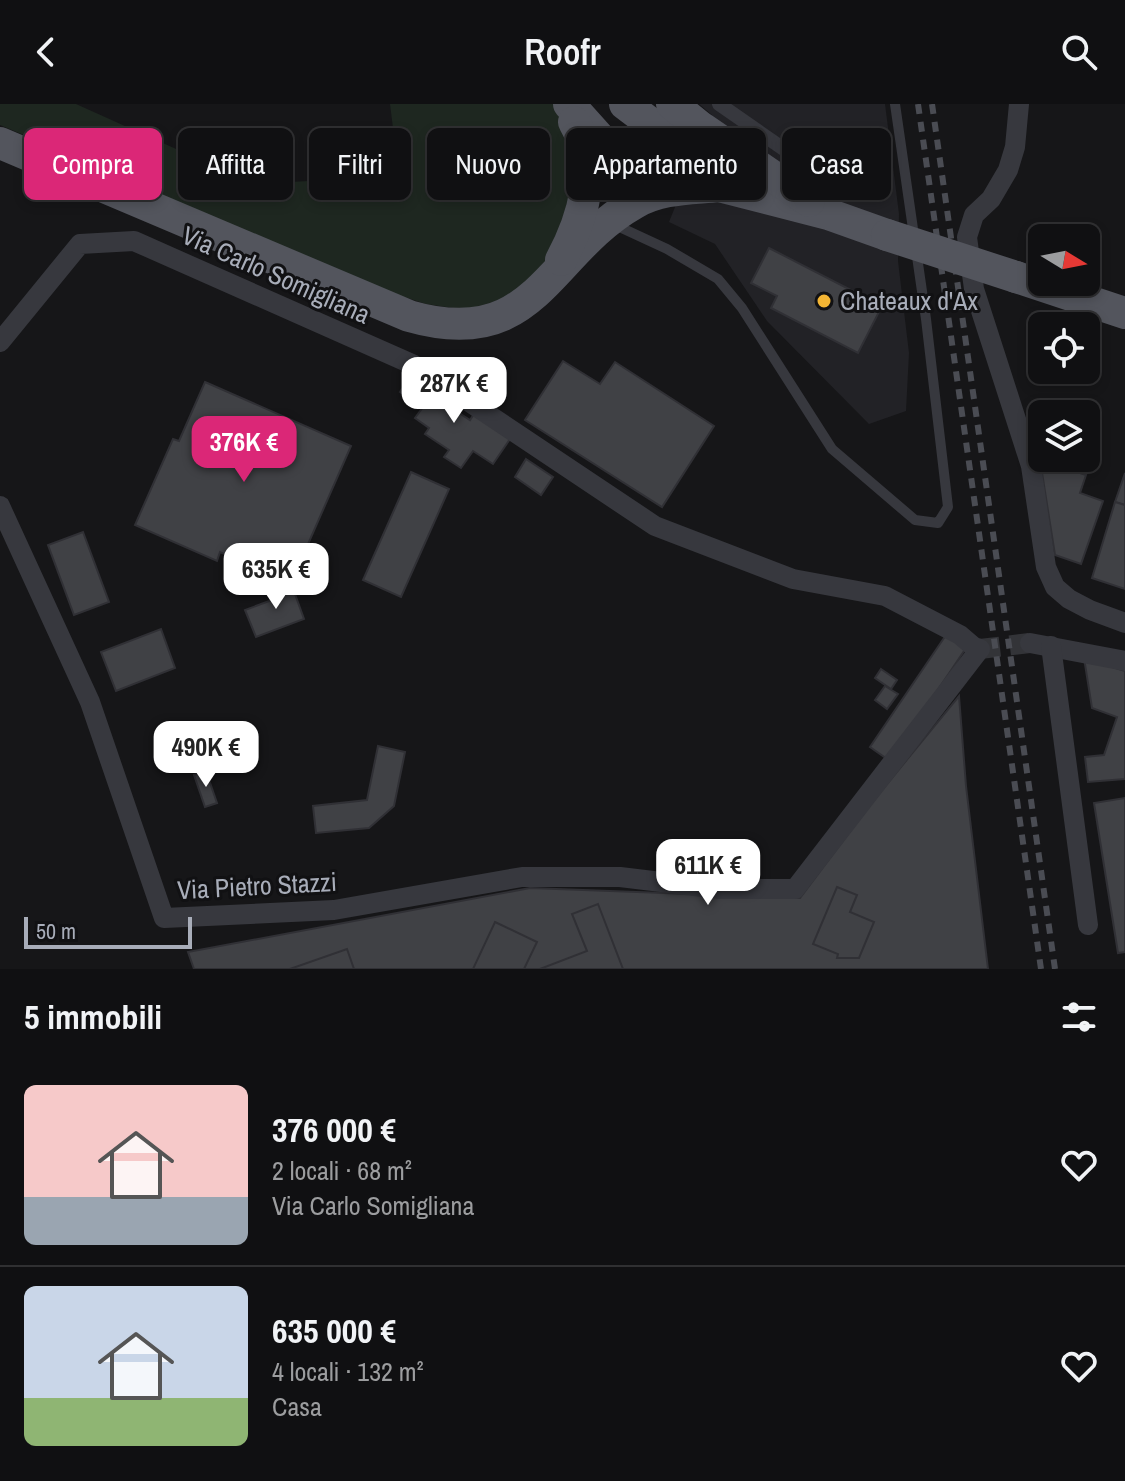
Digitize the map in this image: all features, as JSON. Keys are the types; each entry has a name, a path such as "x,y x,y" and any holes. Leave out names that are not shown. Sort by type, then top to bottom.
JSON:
{"main road":[{"path":"552,277 570,244 587,184 588,155 580,131 563,104"},
{"path":"569,104 589,128"},
{"path":"615,104 632,128"},
{"path":"625,104 712,164 782,193"},
{"path":"672,104 782,190"},
{"path":"0,143 409,316 437,324 491,320 515,310 537,294 608,222 624,200"},
{"path":"608,222 642,200"},
{"path":"797,200 887,235 1125,313"}],"street":[{"path":"719,104 782,148"},
{"path":"1019,104 1015,147 1008,170 991,199 974,215 967,237 974,289 1031,466 1046,567 1055,587 1090,610 1125,623"},
{"name":"Via Carlo Somigliana","path":"0,342 80,244 134,241 414,365 655,526 793,579 885,596 960,635 980,649 795,889"},
{"name":"Via Pietro Stazzi","path":"0,506 90,702 164,918 334,910 522,877 620,877 719,889 795,889"},
{"path":"1030,643 1125,661"},
{"path":"1051,646 1088,925"}],"lane":[{"path":"608,222 667,249 718,279 742,308 832,449 915,520 938,523 948,507 926,319 895,104"}],"shaded area":[{"path":"0,104 76,104 129,128 24,128 24,135 0,125"},
{"path":"390,104 555,104 566,129 568,200 551,257 510,297 466,310 426,304 376,288 162,197 162,143 178,150 178,200 293,200 293,182 309,181 309,200 411,200 411,128 393,128"},
{"path":"699,104 885,104 888,128 782,128 782,200 891,200 891,151 899,214 898,261 909,353 906,411 869,424 767,321 715,244 669,222 678,200 766,200 766,128 707,128 712,115"}],"building":[{"name":"Chateaux d'Ax","path":"769,248 882,306 858,353 771,308 777,296 751,283"},
{"path":"563,361 600,384 615,362 714,426 662,507 525,420"},
{"path":"413,373 454,401 450,407 470,420 474,414 510,439 493,464 473,451 461,468 444,457 449,450 425,434 429,428 415,418 423,407 400,392"},
{"path":"205,382 351,446 291,583 220,552 217,561 135,525 173,439 179,441"},
{"path":"526,459 553,477 541,495 515,477"},
{"path":"411,472 449,489 401,597 363,580"},
{"path":"1042,472 1077,472 1086,475 1080,493 1103,501 1081,564 1055,555"},
{"path":"1125,473 1125,505 1115,502"},
{"path":"1115,502 1125,505 1125,589 1092,578"},
{"path":"83,532 109,602 74,615 48,545"},
{"path":"275,576 291,583 304,619 256,637 245,610 283,596"},
{"path":"161,629 175,668 116,691 101,652"},
{"path":"946,635 966,648 890,761 870,747"},
{"path":"1084,658 1125,671 1125,779 1088,782 1085,757 1104,755 1117,717 1092,708"},
{"path":"881,669 897,680 891,689 875,678"},
{"path":"885,686 898,694 887,709 875,700"},
{"path":"959,696 966,786 988,969 194,969 188,952 530,888 800,898 869,806"},
{"path":"196,741 204,764 192,768 184,745"},
{"path":"378,746 405,752 394,806 369,828 316,833 313,806 367,800"},
{"path":"206,771 217,803 205,807 194,775"},
{"path":"1125,798 1125,952 1118,953 1094,803"},
{"path":"837,887 857,895 850,912 874,922 859,958 837,958 838,954 813,944"},
{"path":"598,904 623,969 540,969 587,951 572,914"},
{"path":"495,922 537,942 524,969 473,969"},
{"path":"347,949 354,969 290,969"}],"tunnel":[{"path":"980,649 1030,643"}],"railway":[{"path":"918,104 1041,969"},
{"path":"932,104 1055,969"}],"place":[{"name":"Chateaux d'Ax","path":"824,301"}]}
